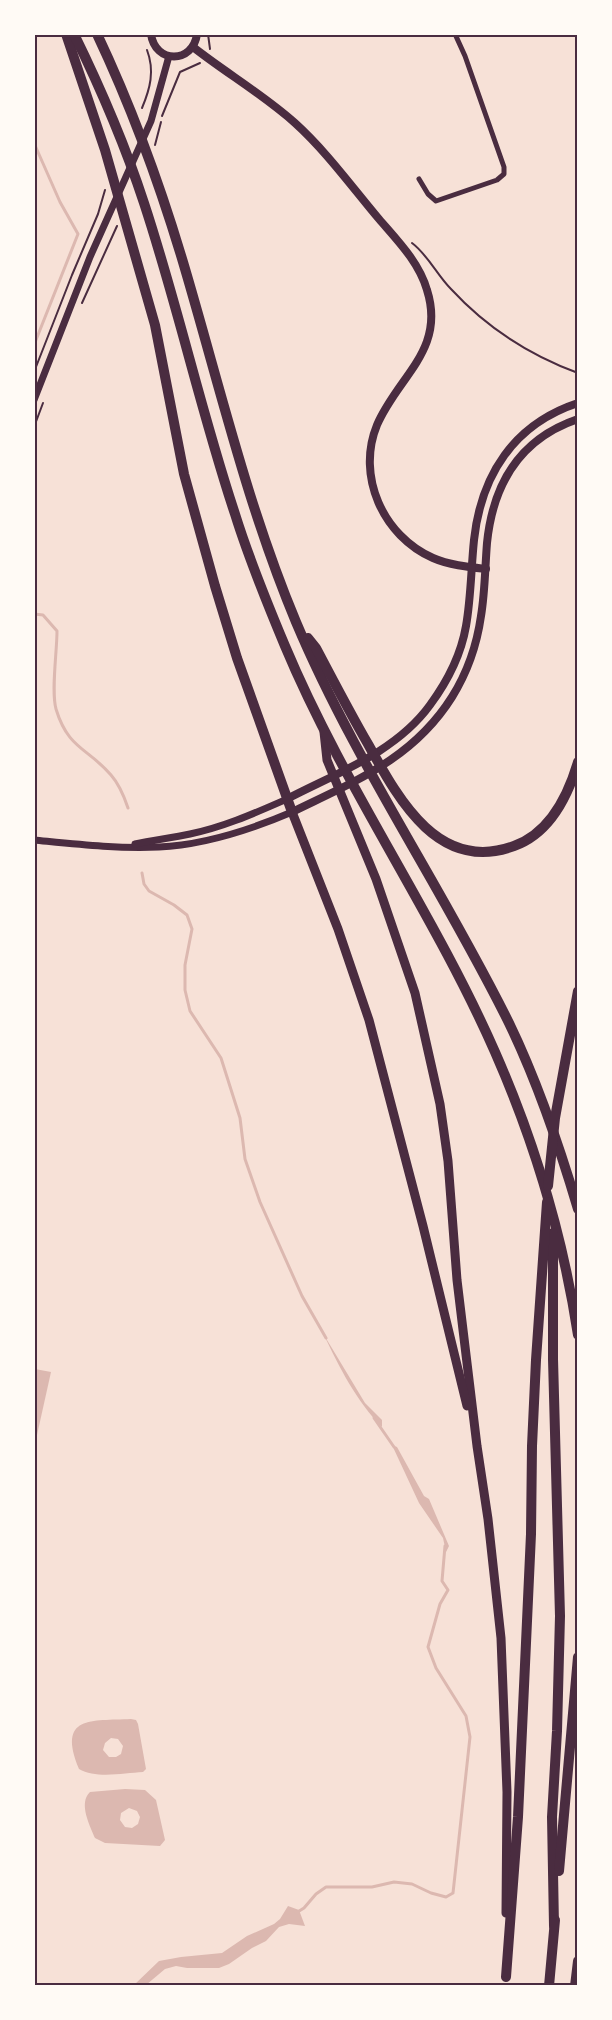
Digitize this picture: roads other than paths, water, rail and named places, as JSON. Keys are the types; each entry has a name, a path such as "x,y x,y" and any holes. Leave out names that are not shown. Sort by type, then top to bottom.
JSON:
{"highway":[{"path":"66,34 130,230 155,324 184,474 237,658 369,1020 477,1446"},
{"path":"74,34 117,129 144,202 235,514 285,647 360,799 469,998 520,1111 554,1215 578,1335"},
{"path":"98,34 129,107 155,178 182,260 250,498 297,624 316,648 360,742 378,788 509,1024 539,1092 578,1209"},
{"path":"324,730 327,760 376,879 412,982 441,1104 448,1161 457,1280 501,1638 507,1780 506,1981"},
{"path":"360,742 408,811 431,833 464,849 493,852 517,845 549,821 566,796 578,762"},
{"path":"506,1981 518,1816 531,1534 538,1303 555,1118 578,991"},
{"path":"554,1926 552,1816 560,1616 552,1313 555,1178 560,1092"},
{"path":"549,1986 578,1657"},
{"path":"575,1986 578,1961"}],"main road":[{"path":"151,34 156,48 169,56 182,55 193,47 197,34"},
{"path":"193,47 285,115 307,135 391,233 420,272 428,291 431,307 429,334 417,364 387,406 377,426 371,450 372,483 384,515 411,545 446,563 486,569"},
{"path":"287,799 384,748 405,732 429,706 447,678 460,649 468,611 476,530 487,485 500,460 519,437 556,412 578,403"},
{"path":"292,812 397,757 439,716 453,696 470,659 481,615 487,542 499,490 508,472 525,451 541,437 578,419"}],"street":[{"path":"419,179 428,194 436,201 497,180 504,174 504,167 481,101 455,34"},
{"path":"34,400 90,257 151,121 169,56"},
{"path":"123,846 219,827 287,799"},
{"path":"34,840 161,847 201,842 244,830 292,812"}],"waterway":[{"path":"34,143 60,202 78,234 34,345"},
{"path":"34,614 43,615 57,631 54,692 56,709 61,722 79,747 103,766 114,779 128,808"},
{"path":"142,873 144,884 149,891 187,915 192,929 185,965 185,990 190,1011 221,1058 240,1118 245,1159 260,1202 302,1296 326,1338"},
{"path":"374,1418 394,1447"},
{"path":"296,1913 326,1887 372,1887 394,1882 412,1884 446,1897 453,1893 470,1737 466,1716 436,1668 428,1647 440,1604 448,1590 442,1581 445,1546"}]}
